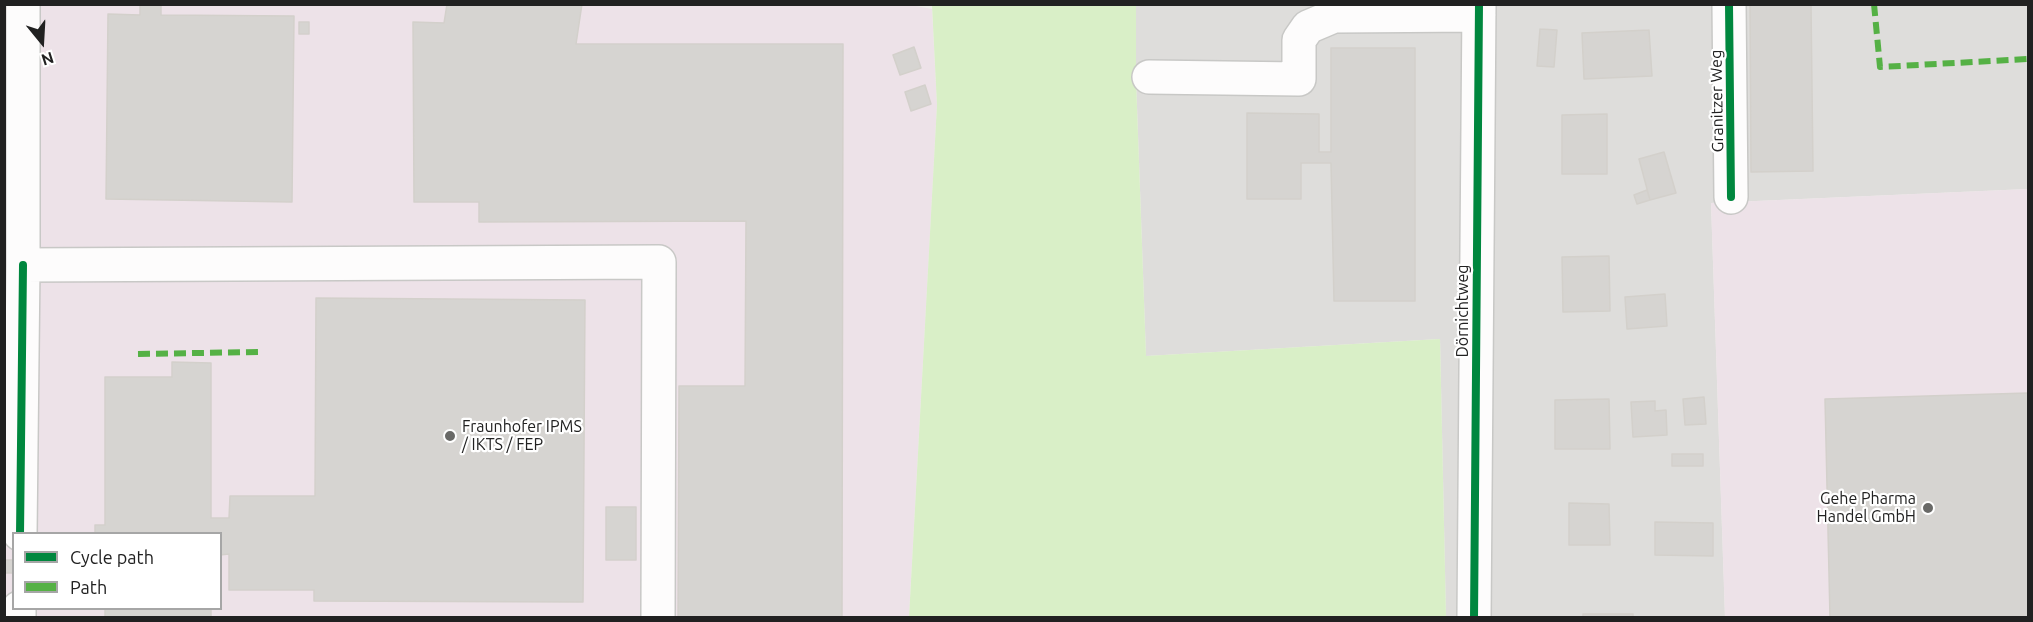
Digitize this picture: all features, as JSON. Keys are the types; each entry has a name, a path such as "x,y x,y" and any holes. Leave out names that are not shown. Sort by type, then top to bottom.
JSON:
{"street":[{"name":"Granitzer Weg","path":"1729,4 1731,197"},
{"path":"1149,77 1299,79 1299,40 1308,27 1334,16 1479,10"},
{"name":"Dörnichtweg","path":"1474,618 1479,10"},
{"path":"17,17 24,265 20,532"},
{"path":"24,265 660,262 658,618"}],"shaded area":[{"path":"905,4 932,9 937,105 909,617 5,617 4,5"},
{"path":"1136,5 2028,5 2028,189 1711,203 1725,617 1446,617 1440,339 1146,356 1136,79"},
{"path":"2028,189 2028,617 1725,617 1711,203"}],"green space":[{"path":"932,5 1136,5 1136,79 1146,356 1440,339 1446,617 909,618 937,105"}],"building":[{"path":"140,4 161,4 161,15 294,16 292,202 106,199 108,14 140,15"},
{"path":"447,4 582,4 576,44 843,44 842,618 678,618 679,386 745,386 746,221 479,222 479,202 414,202 413,22 444,23"},
{"path":"1750,4 1811,4 1813,171 1751,172"},
{"path":"299,22 309,22 309,34 299,34"},
{"path":"1540,29 1557,30 1554,67 1537,66"},
{"path":"1649,30 1652,76 1584,79 1582,33"},
{"path":"914,47 921,68 900,75 893,55"},
{"path":"1331,48 1415,48 1415,301 1334,301 1331,163 1301,163 1301,199 1247,199 1247,113 1319,114 1319,152 1331,152"},
{"path":"925,85 931,104 911,111 905,92"},
{"path":"1607,114 1607,174 1562,174 1562,115"},
{"path":"1664,152 1676,193 1650,200 1639,159"},
{"path":"1647,190 1650,200 1637,204 1634,195"},
{"path":"1609,256 1610,311 1563,312 1562,257"},
{"path":"1665,294 1667,326 1627,329 1625,297"},
{"name":"Fraunhofer IPMS / IKTS / FEP","path":"316,298 585,300 583,602 314,601 314,590 229,590 229,554 222,555 222,532 95,532 95,525 105,525 105,377 172,377 172,362 211,363 211,518 229,518 230,496 315,496"},
{"name":"Gehe Pharma Handel GmbH","path":"2028,393 2028,618 1830,618 1825,399"},
{"path":"1704,397 1706,424 1685,425 1683,399"},
{"path":"1609,399 1610,449 1555,449 1555,400"},
{"path":"1655,401 1655,411 1666,410 1667,435 1633,437 1631,402"},
{"path":"1672,454 1703,454 1703,466 1672,466"},
{"path":"1569,503 1609,504 1610,545 1569,545"},
{"path":"606,507 636,507 636,560 606,560"},
{"path":"1655,522 1713,523 1713,556 1655,555"},
{"path":"4,560 12,560 12,573 4,573"},
{"path":"105,610 211,610 211,618 105,618"},
{"path":"1583,614 1633,614 1633,618 1583,618"}],"marked path":[{"path":"1874,4 1880,67 2028,59"},
{"path":"138,354 258,352"}],"cycle path":[{"path":"1474,618 1479,4"},
{"path":"1729,4 1731,197"},
{"path":"20,532 23,265"}],"place":[{"name":"Fraunhofer IPMS / IKTS / FEP","path":"450,436"},
{"name":"Gehe Pharma Handel GmbH","path":"1928,508"}]}
